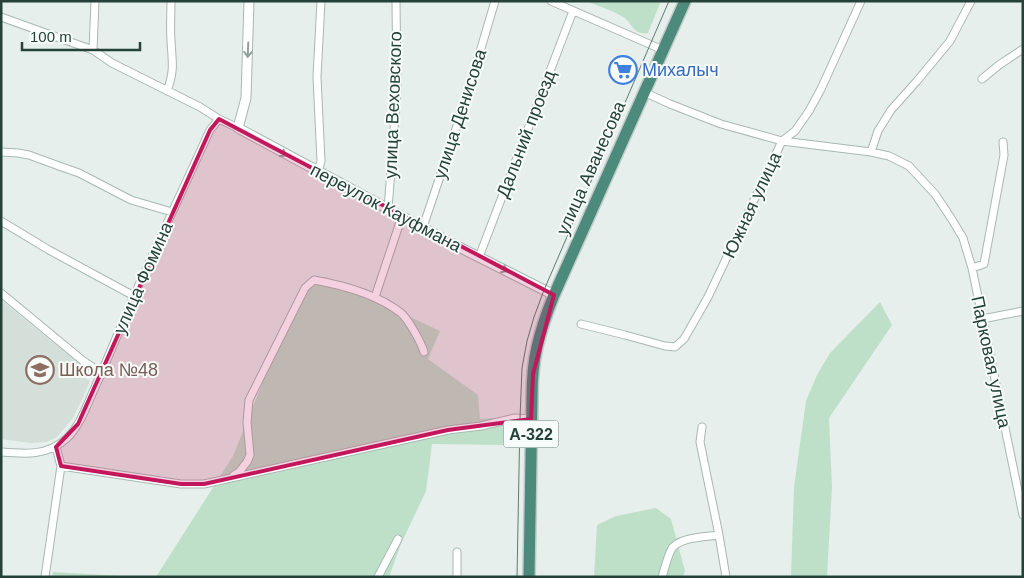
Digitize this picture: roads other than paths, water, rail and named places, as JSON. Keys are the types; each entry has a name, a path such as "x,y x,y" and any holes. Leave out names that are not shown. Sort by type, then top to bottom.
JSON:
{"highway":[{"name":"улица Аванесова","path":"554,295 685,1"},
{"name":"А-322","path":"529,577 533,374 537,346 554,295"}],"street":[{"path":"93,50 95,1"},
{"path":"167,91 171,82 174,65 170,1"},
{"path":"238,128 246,98 249,1"},
{"path":"318,172 321,161 317,77 321,1"},
{"name":"улица Веховского","path":"388,209 397,89 396,1"},
{"name":"улица Денисова","path":"423,227 466,99 495,1"},
{"path":"551,1 663,50"},
{"name":"Южная улица","path":"581,324 665,346 675,347 684,339 708,297 782,141 795,131 821,89 861,1"},
{"path":"871,152 878,131 891,110 950,41 971,1"},
{"name":"Дальний проезд","path":"478,257 574,11"},
{"name":"переулок Кауфмана","path":"1,17 93,50 112,63 200,107 219,119 478,257 554,295"},
{"path":"982,79 1023,49"},
{"name":"Парковая улица","path":"644,92 721,124 782,141 889,156 909,166 934,194 963,238 972,268 1023,514"},
{"name":"улица Фомина","path":"56,447 71,434 78,424 172,212 210,130 219,119"},
{"path":"972,268 984,264 1004,155 1004,142"},
{"path":"1,152 29,155 79,173 131,200 172,212"},
{"path":"375,297 402,216"},
{"path":"1,221 49,250 134,296"},
{"path":"229,478 239,472 250,455 247,422 249,400 304,288 314,280 375,297 402,314 422,343 424,352"},
{"path":"1,293 82,360 102,373"},
{"path":"982,319 1023,311"},
{"path":"61,466 181,484 204,484 448,430 515,418 531,419"},
{"path":"702,427 700,442 726,577"},
{"path":"1,452 26,454 56,447 61,466 45,577"},
{"path":"662,577 670,550 674,544 680,541 719,535"},
{"path":"378,577 398,539"},
{"path":"457,552 457,577"}],"tram line":[{"path":"517,577 522,368 527,341 544,290 669,1"}],"place":[{"name":"Михалыч","path":"623,70"},
{"name":"Школа №48","path":"40,370"}]}
